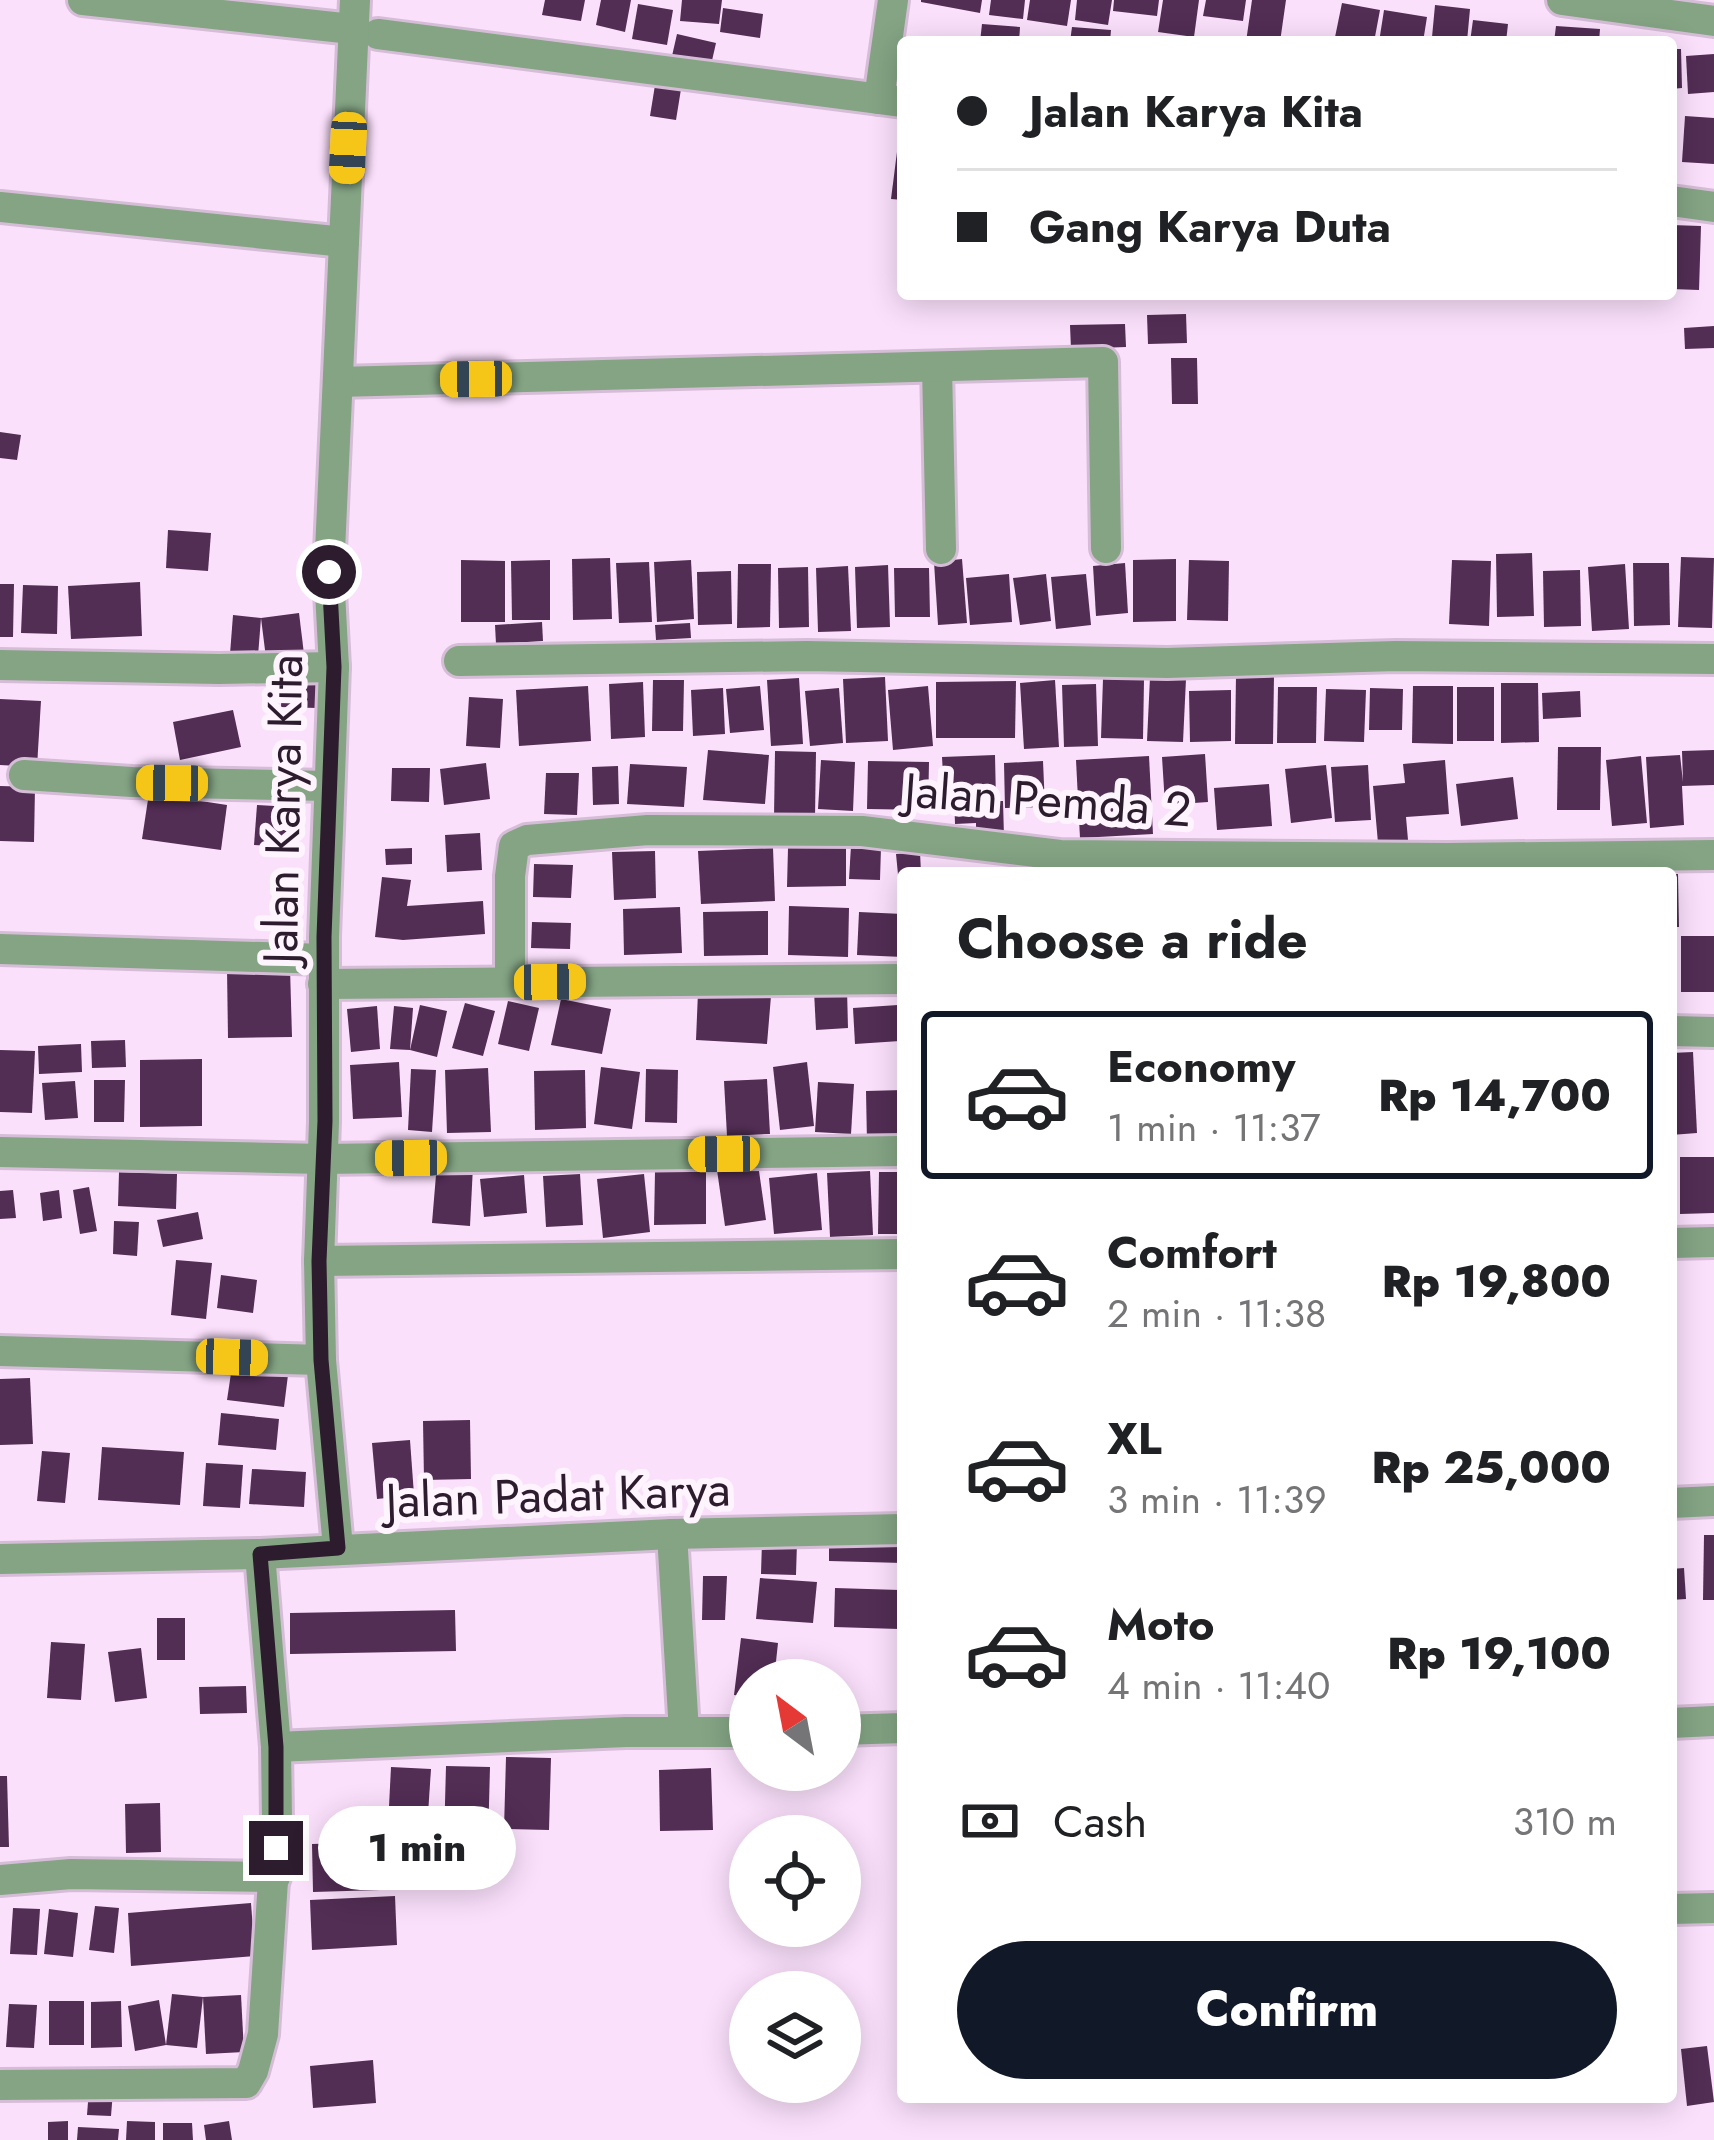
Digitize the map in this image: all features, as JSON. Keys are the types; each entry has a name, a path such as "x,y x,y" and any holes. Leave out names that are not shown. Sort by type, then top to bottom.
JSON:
{"street":[{"path":"83,0 362,21 891,100 892,0"},
{"path":"1562,0 1714,21"},
{"name":"Jalan Karya Kita","path":"338,1548 321,1360 319,1261 334,667 329,572 344,242 362,21"},
{"path":"1677,202 1714,207"},
{"path":"0,206 344,242"},
{"path":"338,382 1103,362 1106,548"},
{"path":"937,367 940,549"},
{"path":"460,661 807,656 1168,663 1396,656 1714,659"},
{"path":"0,665 334,667"},
{"path":"24,775 329,786"},
{"name":"Jalan Pemda 2","path":"510,982 510,876 514,845 527,840 648,830 862,832 965,859 1714,855"},
{"path":"0,950 510,982 897,979"},
{"path":"1677,1030 1714,1032"},
{"path":"0,1152 322,1160 897,1151"},
{"path":"1677,1243 1714,1242"},
{"path":"319,1261 897,1254"},
{"path":"0,1351 321,1360"},
{"path":"1677,1503 1714,1501"},
{"name":"Jalan Padat Karya","path":"0,1559 260,1554 672,1534 897,1529"},
{"path":"672,1534 684,1732"},
{"path":"0,2085 246,2083 254,2071 263,2034 275,1877 276,1747 260,1554"},
{"path":"1677,1723 1714,1721"},
{"path":"861,1729 897,1728"},
{"path":"276,1747 729,1732"},
{"path":"0,1880 71,1874 275,1877"},
{"path":"1677,1910 1714,1908"}],"building":[{"path":"545,0 585,0 581,21 542,15"},
{"path":"601,0 631,0 625,32 596,25"},
{"path":"682,0 722,0 719,24 680,21"},
{"path":"921,0 982,0 980,13"},
{"path":"991,0 1025,0 1023,19 989,15"},
{"path":"1030,0 1071,0 1067,26 1027,20"},
{"path":"1077,0 1112,0 1108,25 1075,20"},
{"path":"1114,0 1159,0 1157,16 1113,11"},
{"path":"1163,0 1199,0 1194,36 1158,32"},
{"path":"1206,0 1246,0 1243,21 1203,16"},
{"path":"1252,0 1286,0 1281,36 1247,36"},
{"path":"1342,3 1380,10 1375,36 1335,36"},
{"path":"638,4 673,10 667,45 632,39"},
{"path":"1435,5 1470,9 1467,36 1432,36"},
{"path":"723,8 763,14 760,38 720,32"},
{"path":"1384,10 1427,17 1424,36 1380,36"},
{"path":"1473,20 1508,24 1507,36 1471,36"},
{"path":"982,24 1020,27 1019,36 981,36"},
{"path":"1556,26 1600,29 1599,36 1555,36"},
{"path":"1072,27 1111,30 1110,36 1071,36"},
{"path":"677,34 716,43 711,65 672,56"},
{"path":"1677,49 1681,49 1682,88 1677,88"},
{"path":"1714,54 1714,92 1688,94 1686,56"},
{"path":"656,79 682,83 676,120 650,116"},
{"path":"1685,116 1714,118 1714,164 1682,162"},
{"path":"897,152 897,200 891,199"},
{"path":"1677,225 1701,226 1699,290 1677,289"},
{"path":"1186,314 1187,343 1148,344 1147,315"},
{"path":"1125,324 1126,347 1071,349 1070,325"},
{"path":"1714,326 1714,348 1685,349 1684,328"},
{"path":"1171,358 1197,358 1198,404 1172,404"},
{"path":"0,432 21,435 17,460 0,458"},
{"path":"168,530 211,533 208,571 166,568"},
{"path":"1532,553 1534,616 1497,617 1496,554"},
{"path":"1681,557 1714,558 1712,628 1678,627"},
{"path":"610,558 612,619 573,620 572,559"},
{"path":"962,559 967,623 938,625 934,562"},
{"path":"1176,559 1176,621 1133,622 1133,560"},
{"path":"461,560 505,561 505,622 461,622"},
{"path":"550,560 550,620 512,620 511,561"},
{"path":"691,560 694,619 657,622 654,562"},
{"path":"1189,560 1229,561 1228,621 1187,620"},
{"path":"1452,560 1491,561 1489,626 1449,624"},
{"path":"649,562 652,622 619,623 616,563"},
{"path":"1125,563 1128,613 1096,616 1093,566"},
{"path":"1633,563 1669,563 1670,625 1634,626"},
{"path":"738,564 771,564 770,627 737,628"},
{"path":"1625,564 1629,629 1592,631 1588,567"},
{"path":"888,565 890,627 857,628 855,567"},
{"path":"848,566 851,631 818,632 816,568"},
{"path":"808,567 809,627 779,628 778,568"},
{"path":"894,568 929,568 930,617 895,617"},
{"path":"1580,570 1581,626 1544,627 1543,571"},
{"path":"731,571 732,624 698,625 697,572"},
{"path":"1009,574 1012,622 970,625 966,578"},
{"path":"1046,574 1051,621 1020,625 1013,578"},
{"path":"1086,574 1091,625 1056,629 1051,577"},
{"path":"140,582 142,636 71,639 68,586"},
{"path":"0,584 14,584 13,637 0,637"},
{"path":"23,585 58,586 57,634 21,633"},
{"path":"299,613 304,654 266,658 261,618"},
{"path":"233,615 261,618 258,656 230,654"},
{"path":"542,622 543,641 496,644 495,625"},
{"path":"690,623 691,638 656,640 655,625"},
{"path":"1236,675 1274,675 1273,744 1235,744"},
{"path":"885,677 888,741 846,743 843,679"},
{"path":"1150,677 1186,679 1183,742 1147,741"},
{"path":"799,678 803,744 771,746 767,680"},
{"path":"1103,679 1144,680 1143,739 1101,738"},
{"path":"653,680 684,680 683,731 652,731"},
{"path":"1055,680 1059,747 1024,749 1020,683"},
{"path":"1016,681 1015,738 936,738 936,682"},
{"path":"282,682 319,683 317,708 281,707"},
{"path":"643,682 645,737 611,739 609,684"},
{"path":"1501,683 1538,683 1539,742 1501,743"},
{"path":"1096,684 1098,746 1064,747 1062,685"},
{"path":"588,686 591,741 519,746 516,690"},
{"path":"760,686 764,730 730,733 726,689"},
{"path":"928,686 933,746 893,750 888,690"},
{"path":"1413,686 1453,686 1453,744 1412,743"},
{"path":"1278,687 1317,687 1316,743 1277,743"},
{"path":"1457,687 1494,687 1494,741 1457,741"},
{"path":"723,688 725,734 693,736 691,690"},
{"path":"839,688 843,743 810,746 805,691"},
{"path":"1370,688 1403,689 1402,730 1369,730"},
{"path":"1326,689 1366,690 1364,742 1324,741"},
{"path":"1231,690 1231,741 1190,742 1189,691"},
{"path":"1580,691 1581,717 1543,719 1542,693"},
{"path":"469,697 503,699 500,748 466,746"},
{"path":"0,699 41,701 37,767 0,765"},
{"path":"233,710 241,747 180,760 173,722"},
{"path":"1558,747 1601,747 1600,810 1557,810"},
{"path":"708,750 769,755 765,804 703,800"},
{"path":"1714,750 1714,785 1682,786 1684,825 1650,828 1646,757 1680,755 1683,782 1682,751"},
{"path":"775,751 816,752 815,818 774,818"},
{"path":"1205,754 1208,802 1165,805 1162,757"},
{"path":"995,755 996,801 1003,801 1004,837 976,839 976,823 955,824 954,792 944,792 942,757"},
{"path":"1149,756 1153,834 1080,838 1076,760"},
{"path":"1641,756 1647,823 1612,826 1606,760"},
{"path":"821,760 855,762 853,811 818,809"},
{"path":"1445,760 1449,814 1406,817 1408,840 1378,843 1373,786 1405,783 1403,764"},
{"path":"868,761 929,762 928,810 867,809"},
{"path":"1043,761 1045,807 1005,808 1004,763"},
{"path":"486,763 490,799 444,805 440,769"},
{"path":"630,764 687,767 684,807 627,804"},
{"path":"1326,765 1332,818 1291,823 1285,769"},
{"path":"1368,765 1371,820 1335,822 1331,767"},
{"path":"618,766 619,804 593,805 592,767"},
{"path":"392,768 430,768 429,802 391,801"},
{"path":"546,773 579,773 577,815 544,814"},
{"path":"1513,777 1518,819 1461,826 1456,784"},
{"path":"1269,784 1272,826 1217,830 1214,788"},
{"path":"0,786 35,787 34,842 0,841"},
{"path":"149,793 227,805 221,850 142,839"},
{"path":"257,805 292,807 289,847 254,845"},
{"path":"480,833 482,870 447,872 445,835"},
{"path":"851,846 881,847 880,880 849,879"},
{"path":"846,847 846,886 787,887 788,848"},
{"path":"412,848 412,864 386,865 385,849"},
{"path":"773,848 775,901 701,904 698,851"},
{"path":"655,851 656,898 614,900 612,852"},
{"path":"920,852 921,867 897,867 896,854"},
{"path":"534,864 573,865 571,898 533,897"},
{"path":"382,877 411,880 407,906 483,901 485,934 403,940 375,937"},
{"path":"789,906 849,908 848,957 788,955"},
{"path":"680,907 682,953 624,955 623,909"},
{"path":"768,911 768,955 704,956 703,912"},
{"path":"859,912 897,914 897,957 857,955"},
{"path":"532,922 571,923 570,949 531,948"},
{"path":"1681,936 1714,936 1714,992 1681,992"},
{"path":"290,968 292,1037 228,1038 227,969"},
{"path":"847,989 848,1028 816,1030 814,991"},
{"path":"698,992 771,996 767,1044 696,1040"},
{"path":"561,999 611,1009 602,1054 551,1045"},
{"path":"508,1001 539,1008 529,1051 498,1044"},
{"path":"465,1003 495,1011 483,1056 452,1048"},
{"path":"420,1005 447,1011 437,1057 410,1050"},
{"path":"897,1005 897,1041 855,1044 853,1008"},
{"path":"377,1006 380,1049 351,1052 347,1009"},
{"path":"394,1006 413,1008 410,1050 390,1049"},
{"path":"125,1040 126,1067 92,1068 91,1041"},
{"path":"81,1044 82,1072 39,1074 38,1046"},
{"path":"0,1050 35,1051 32,1113 0,1112"},
{"path":"1693,1052 1697,1133 1677,1135 1677,1053"},
{"path":"202,1059 202,1126 140,1127 140,1060"},
{"path":"399,1062 402,1117 353,1119 350,1065"},
{"path":"807,1062 814,1126 780,1130 773,1067"},
{"path":"601,1067 640,1072 632,1129 594,1124"},
{"path":"488,1068 491,1132 447,1133 445,1070"},
{"path":"411,1069 436,1070 432,1132 408,1130"},
{"path":"646,1069 678,1070 677,1123 645,1122"},
{"path":"585,1070 586,1128 535,1130 534,1071"},
{"path":"767,1079 770,1134 727,1136 724,1081"},
{"path":"94,1080 125,1080 124,1122 94,1122"},
{"path":"75,1081 78,1118 45,1120 42,1083"},
{"path":"818,1082 854,1084 851,1134 815,1132"},
{"path":"897,1090 897,1143 867,1143 866,1091"},
{"path":"1680,1157 1714,1157 1714,1213 1680,1214"},
{"path":"437,1163 473,1166 470,1226 432,1223"},
{"path":"758,1164 766,1220 725,1226 717,1170"},
{"path":"870,1171 873,1235 830,1237 827,1173"},
{"path":"119,1172 177,1174 176,1209 118,1206"},
{"path":"655,1172 706,1172 706,1224 654,1225"},
{"path":"879,1172 897,1172 897,1234 878,1234"},
{"path":"817,1173 822,1230 774,1234 769,1178"},
{"path":"580,1174 583,1225 546,1227 543,1176"},
{"path":"644,1174 650,1232 603,1238 597,1179"},
{"path":"524,1175 527,1213 484,1217 480,1179"},
{"path":"89,1187 97,1231 80,1234 73,1190"},
{"path":"13,1190 16,1218 0,1219 0,1191"},
{"path":"59,1190 62,1218 43,1221 40,1193"},
{"path":"198,1212 203,1239 163,1247 157,1220"},
{"path":"114,1221 139,1222 137,1256 113,1254"},
{"path":"176,1260 212,1263 206,1319 171,1315"},
{"path":"221,1275 257,1280 253,1313 217,1308"},
{"path":"233,1360 289,1367 284,1407 227,1400"},
{"path":"30,1378 33,1444 0,1445 0,1379"},
{"path":"221,1413 279,1419 276,1450 218,1445"},
{"path":"470,1420 471,1479 424,1480 423,1421"},
{"path":"410,1440 414,1495 377,1499 372,1443"},
{"path":"102,1447 184,1452 180,1505 98,1500"},
{"path":"42,1451 70,1453 65,1503 37,1501"},
{"path":"206,1463 243,1465 240,1508 203,1506"},
{"path":"252,1469 306,1472 304,1507 249,1504"},
{"path":"829,1534 897,1536 897,1563 829,1561"},
{"path":"1704,1535 1714,1535 1714,1600 1703,1600"},
{"path":"762,1541 797,1542 796,1575 761,1574"},
{"path":"1684,1568 1686,1599 1677,1600 1677,1569"},
{"path":"703,1576 727,1576 725,1620 702,1620"},
{"path":"760,1578 817,1582 813,1623 756,1619"},
{"path":"835,1588 897,1590 897,1629 834,1627"},
{"path":"455,1610 456,1651 290,1654 290,1613"},
{"path":"157,1618 185,1618 185,1660 157,1660"},
{"path":"741,1638 778,1643 776,1659 738,1659"},
{"path":"51,1642 85,1644 81,1700 47,1698"},
{"path":"141,1648 147,1698 115,1702 108,1652"},
{"path":"246,1686 247,1713 200,1714 199,1687"},
{"path":"506,1757 551,1758 549,1830 504,1829"},
{"path":"446,1766 490,1767 488,1841 444,1840"},
{"path":"391,1767 431,1769 427,1829 388,1826"},
{"path":"711,1768 713,1830 660,1831 659,1770"},
{"path":"0,1776 7,1776 9,1847 0,1847"},
{"path":"160,1803 161,1852 126,1853 125,1804"},
{"path":"379,1842 380,1890 313,1892 312,1844"},
{"path":"395,1896 397,1945 312,1950 310,1900"},
{"path":"251,1903 255,1956 131,1966 128,1913"},
{"path":"95,1906 119,1908 114,1953 89,1950"},
{"path":"13,1908 40,1909 37,1955 10,1954"},
{"path":"49,1909 78,1913 73,1957 44,1954"},
{"path":"172,1994 203,1997 197,2048 166,2045"},
{"path":"241,1995 244,2052 206,2054 203,1997"},
{"path":"159,2000 166,2045 135,2051 128,2006"},
{"path":"49,2001 84,2001 84,2045 49,2045"},
{"path":"121,2001 122,2047 91,2048 91,2002"},
{"path":"9,2004 37,2005 34,2048 6,2047"},
{"path":"1707,2046 1714,2102 1687,2106 1681,2049"},
{"path":"373,2060 376,2103 313,2108 310,2066"},
{"path":"89,2089 113,2091 111,2116 87,2115"},
{"path":"68,2121 68,2140 48,2140 48,2122"},
{"path":"127,2121 155,2122 155,2140 126,2140"},
{"path":"229,2121 232,2140 206,2140 204,2125"},
{"path":"163,2123 192,2123 193,2140 163,2140"},
{"path":"78,2127 119,2129 118,2140 77,2140"}],"route":[{"path":"276,1848 276,1747 260,1554 338,1548 321,1360 319,1261 334,667 329,572"}]}
